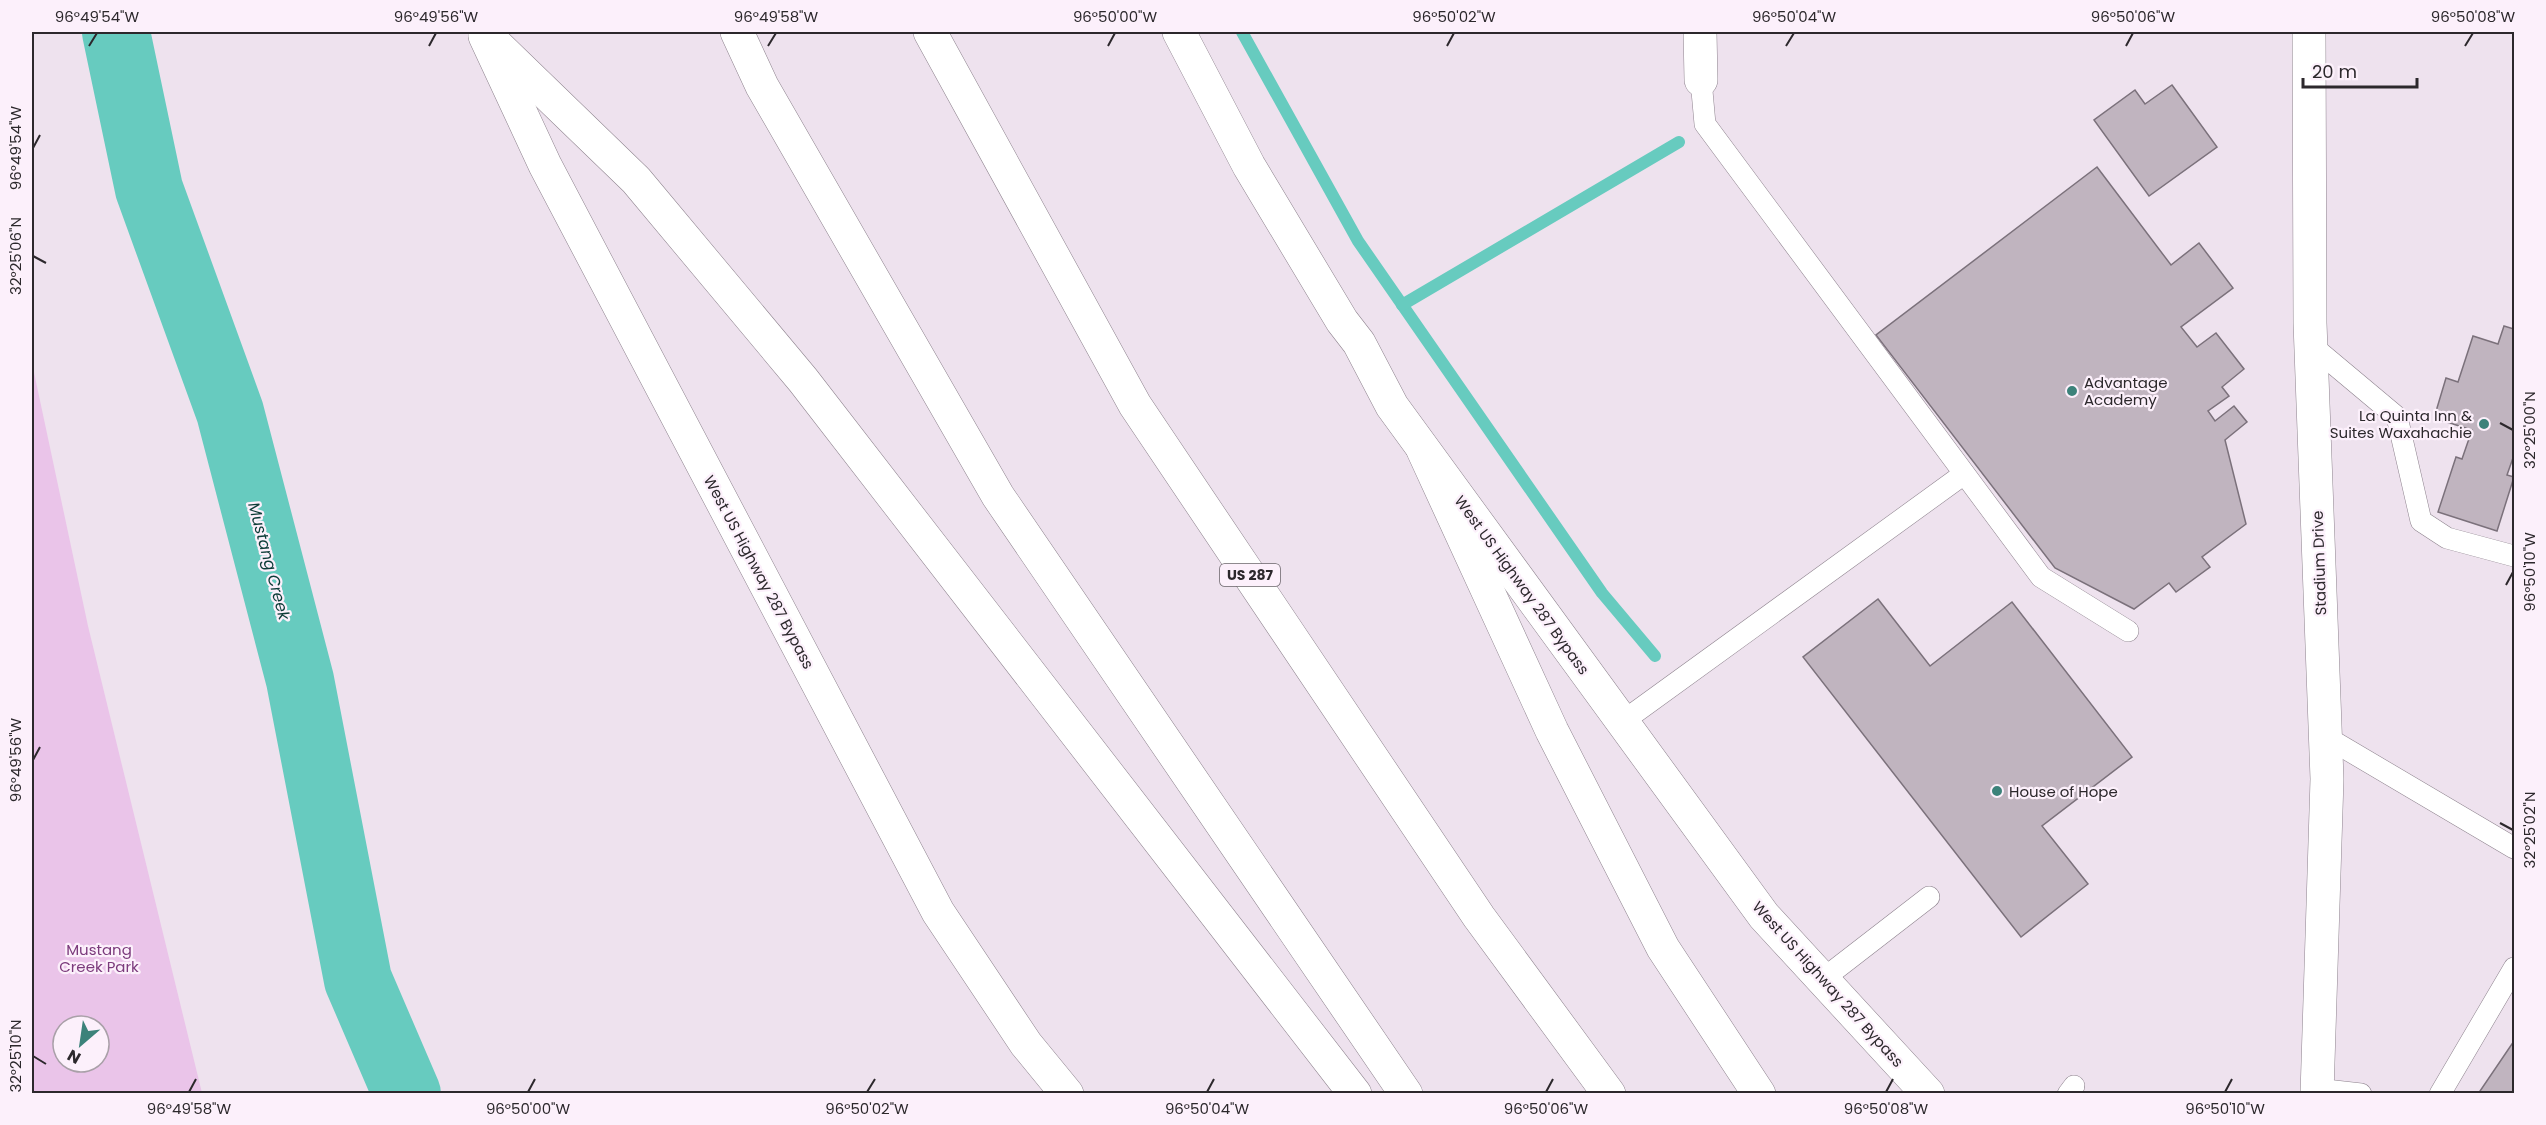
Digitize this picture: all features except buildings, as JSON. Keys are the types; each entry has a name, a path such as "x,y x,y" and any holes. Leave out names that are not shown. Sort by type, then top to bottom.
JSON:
{"main road":[{"path":"737,32 762,86 998,496 1406,1094"},
{"name":"US 287","path":"930,32 1135,405 1479,917 1609,1094"},
{"name":"West US Highway 287 Bypass","path":"1179,32 1249,166 1342,321 1359,343 1392,406 1423,450 1764,916 1928,1094"},
{"path":"1701,32 1701,80"},
{"name":"Stadium Drive","path":"2309,32 2311,345 2327,779 2317,1091"},
{"path":"484,33 636,180 795,371 1355,1094"},
{"name":"West US Highway 287 Bypass","path":"484,33 550,176 938,912 1026,1044 1067,1094"},
{"path":"1423,450 1552,731 1663,948 1759,1094"}],"lane":[{"path":"1701,80 1705,124 2040,577 2128,631"},
{"path":"2311,345 2397,417 2421,520 2446,538 2514,556"},
{"path":"1622,722 1964,474"},
{"path":"2326,737 2514,848"},
{"path":"1822,979 1929,897"},
{"path":"2440,1094 2514,968"},
{"path":"2317,1091 2361,1094"}],"green space":[{"name":"Mustang Creek Park","path":"32,363 88,626 202,1093 32,1093"}],"waterway":[{"name":"Mustang Creek","path":"116,32 149,189 230,412 300,680 358,980 407,1094"},
{"path":"1242,32 1358,241 1602,593 1655,656"},
{"path":"1402,305 1679,142"}],"place":[{"name":"Advantage Academy","path":"2072,391"},
{"name":"La Quinta Inn & Suites Waxahachie","path":"2484,424"},
{"name":"House of Hope","path":"1997,791"}]}
